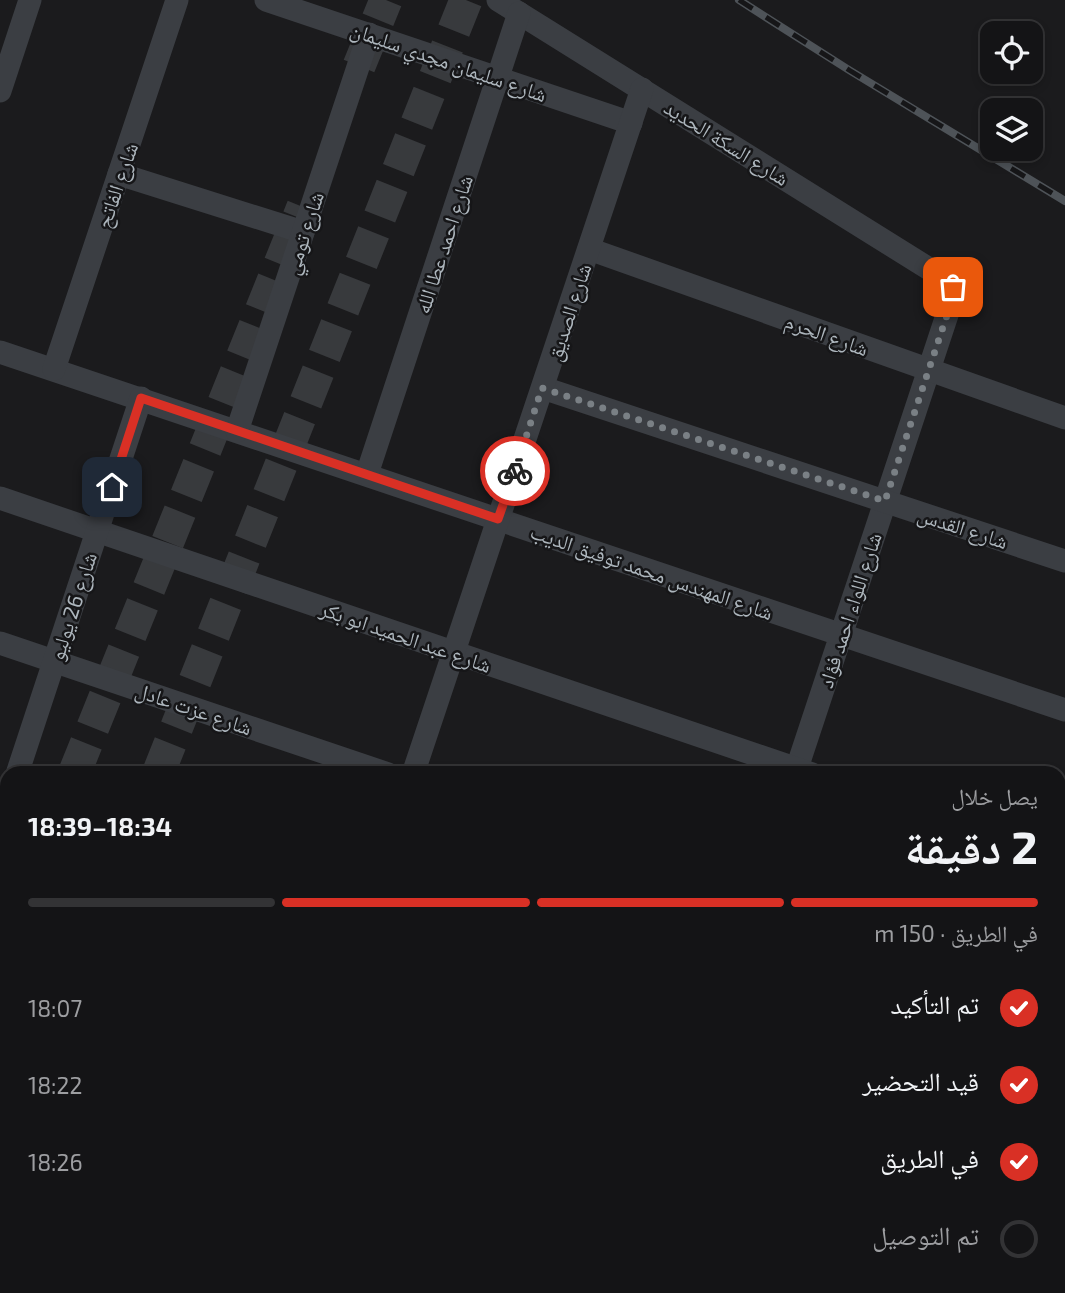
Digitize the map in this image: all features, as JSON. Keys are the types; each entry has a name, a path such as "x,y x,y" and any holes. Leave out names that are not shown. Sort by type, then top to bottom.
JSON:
{"street":[{"path":"0,91 30,0"},
{"name":"شارع الفاتح","path":"54,369 177,0"},
{"name":"شارع سليمان مجدي سليمان","path":"266,0 631,123"},
{"name":"شارع السكة الحديد","path":"498,0 947,279 953,287"},
{"name":"شارع احمد عطا الله","path":"367,474 519,13"},
{"name":"شارع تومي","path":"237,431 369,34"},
{"name":"شارع الصديق","path":"416,766 642,89"},
{"path":"119,174 303,232"},
{"name":"شارع الحرم","path":"589,249 1065,418"},
{"name":"شارع اللواء احمد فؤاد","path":"803,766 841,634 953,297 953,287"},
{"name":"شارع المهندس محمد توفيق الديب","path":"0,352 1065,710"},
{"name":"شارع القدس","path":"542,388 1065,561"},
{"name":"شارع 26 يوليو","path":"20,766 141,398"},
{"name":"شارع عبد الحميد ابو بكر","path":"0,498 784,766"},
{"name":"شارع عزت عادل","path":"0,643 364,766"}],"tunnel":[{"path":"359,66 386,0"},
{"path":"161,766 466,0"},
{"path":"77,766 303,207"}],"railway":[{"path":"739,0 1065,201"}],"way so far":[{"path":"515,471 542,388 885,501 953,297 953,287"}],"route":[{"path":"112,487 141,398 498,519 515,471"}]}
